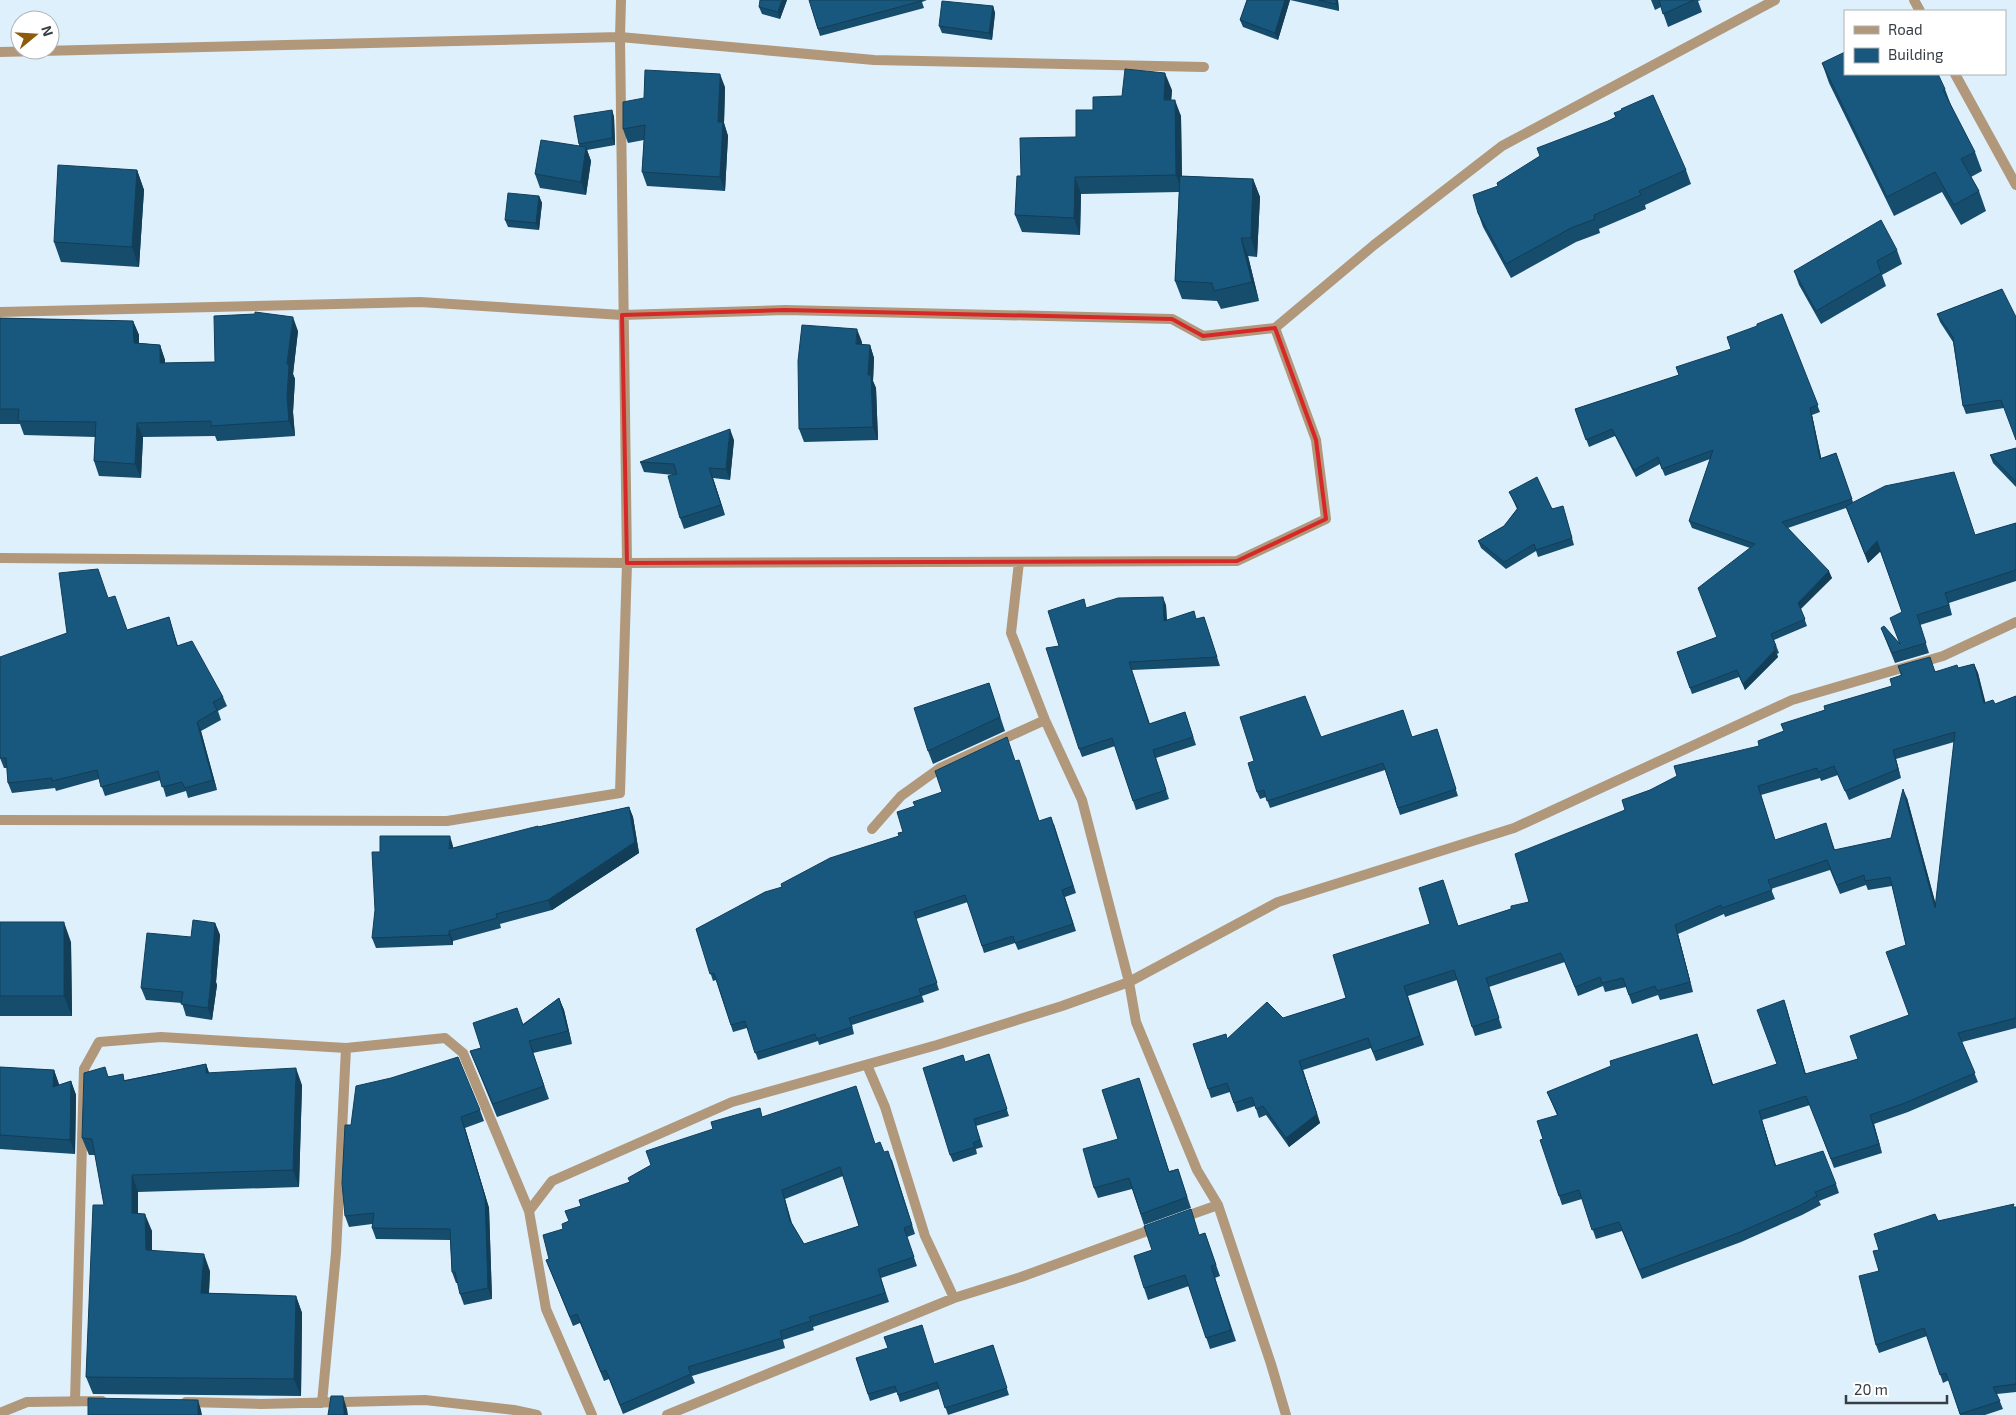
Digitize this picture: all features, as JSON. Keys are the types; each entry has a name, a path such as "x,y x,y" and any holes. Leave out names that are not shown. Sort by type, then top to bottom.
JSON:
{"street":[{"path":"0,820 447,821 620,793 627,563 622,315 621,0"},
{"path":"0,312 420,302 622,315 795,310 1172,319 1203,336 1275,328 1374,246 1502,146 1775,0"},
{"path":"0,52 620,37 874,60 1204,67"},
{"path":"1956,75 2016,185"},
{"path":"0,558 627,563 1237,560 1326,519 1316,440 1275,328"},
{"path":"1019,562 1011,633 1045,720 1082,800 1129,982 1136,1022 1197,1170 1218,1205 1286,1415"},
{"path":"529,1211 552,1181 732,1102 867,1065 1062,1006 1129,982 1278,902 1514,828 1792,700 1943,656 2016,622"},
{"path":"872,829 901,796 940,768 1045,720"},
{"path":"75,1401 84,1069 99,1042 161,1037 346,1048 445,1038 463,1053 529,1211 546,1309 592,1415"},
{"path":"322,1403 336,1253 346,1048"},
{"path":"867,1065 885,1107 926,1236 954,1298"},
{"path":"667,1415 954,1298 1021,1277 1218,1205"},
{"path":"171,1402 322,1403 426,1400 514,1410 537,1415"},
{"path":"0,1413 26,1402 111,1401"}],"highlighted area":[{"path":"785,310 1172,319 1203,336 1275,328 1316,440 1326,519 1237,561 627,563 622,315"}],"building":[{"path":"760,0 782,0 778,12 759,7"},
{"path":"809,0 921,0 921,1 818,29"},
{"path":"1247,0 1285,0 1275,33 1240,20"},
{"path":"1319,0 1336,0 1336,4"},
{"path":"1659,0 1694,0 1663,14"},
{"path":"942,1 993,6 989,33 939,26"},
{"path":"1844,52 1844,75 1938,75 1945,89 1943,90 1975,152 1961,159 1979,191 1954,205 1935,172 1887,197 1822,63"},
{"path":"1125,69 1165,73 1164,100 1175,100 1176,175 1075,177 1074,218 1015,215 1017,176 1021,176 1020,138 1076,137 1076,110 1093,110 1093,97 1122,96"},
{"path":"645,70 720,74 718,122 723,122 720,177 642,172 645,125 623,129 623,102 644,98"},
{"path":"1653,95 1686,170 1639,191 1641,195 1594,215 1595,219 1571,228 1506,264 1478,213 1473,195 1498,186 1497,183 1540,156 1537,148 1608,121 1616,117 1614,113"},
{"path":"612,110 612,138 579,144 574,116"},
{"path":"541,140 586,147 581,182 535,174"},
{"path":"58,165 137,170 132,247 54,242"},
{"path":"1180,176 1253,179 1251,238 1241,238 1252,282 1214,291 1212,283 1175,281"},
{"path":"508,193 539,196 536,223 505,220"},
{"path":"1881,220 1897,250 1877,261 1881,273 1816,311 1794,271"},
{"path":"2002,289 2016,317 2016,440 2001,400 1963,406 1953,337 1937,314"},
{"path":"255,312 293,317 287,364 289,365 287,397 289,421 211,426 211,421 137,423 135,464 94,461 96,422 18,421 19,409 0,409 0,318 133,321 134,343 160,345 160,363 215,362 214,316 255,314"},
{"path":"1782,314 1818,405 1810,408 1820,459 1836,453 1852,499 1782,522 1829,571 1798,603 1805,619 1771,634 1776,646 1774,647 1775,650 1743,684 1737,670 1690,688 1677,652 1717,637 1698,588 1755,544 1689,521 1713,450 1662,469 1658,457 1634,470 1612,429 1586,440 1575,409 1679,375 1676,367 1731,349 1727,337"},
{"path":"802,325 857,329 856,344 870,345 868,375 871,375 873,427 799,429 798,361"},
{"path":"730,429 726,469 709,468 721,505 680,518 668,476 677,474 674,464 640,462"},
{"path":"2016,448 2016,482 1990,455"},
{"path":"1954,472 1975,535 2016,523 2016,570 1945,593 1949,605 1917,615 1926,643 1892,653 1881,628 1884,626 1900,644 1890,618 1902,612 1877,541 1865,554 1846,506 1885,486"},
{"path":"1537,477 1552,509 1563,506 1572,538 1536,550 1534,544 1504,562 1478,541 1504,526 1518,508 1509,492"},
{"path":"98,569 108,598 115,596 127,630 169,617 177,646 192,641 223,697 213,702 217,710 197,722 213,780 185,788 182,782 162,787 158,771 101,787 97,770 52,781 52,778 8,783 6,758 0,758 0,657 67,633 59,573"},
{"path":"1163,597 1164,621 1194,611 1196,619 1204,617 1217,657 1129,662 1149,724 1185,712 1193,737 1153,750 1166,790 1133,801 1112,738 1079,749 1046,648 1059,646 1048,611 1084,599 1086,608 1118,598"},
{"path":"1930,657 1935,672 1957,665 1958,668 1974,664 1984,703 1993,700 1995,704 2016,696 2016,1018 1958,1033 1975,1073 1905,1103 1870,1115 1879,1144 1831,1159 1806,1096 1759,1111 1775,1166 1823,1151 1836,1184 1815,1192 1817,1196 1738,1233 1639,1270 1619,1222 1592,1230 1579,1190 1559,1196 1540,1140 1543,1139 1537,1121 1558,1115 1547,1092 1611,1066 1610,1061 1697,1034 1712,1085 1777,1064 1757,1010 1784,1000 1805,1074 1858,1059 1850,1036 1909,1015 1886,952 1906,945 1890,877 1865,881 1864,875 1837,885 1827,860 1768,880 1772,890 1722,908 1721,905 1675,925 1690,982 1657,991 1655,986 1629,995 1623,978 1602,983 1600,977 1575,987 1561,953 1486,978 1499,1018 1472,1027 1454,970 1404,986 1420,1036 1373,1052 1368,1038 1299,1061 1317,1114 1286,1138 1263,1106 1256,1109 1252,1097 1234,1103 1227,1083 1208,1089 1193,1044 1226,1034 1227,1039 1267,1002 1283,1018 1346,998 1333,955 1430,924 1419,888 1443,880 1458,926 1511,909 1511,906 1529,902 1515,854 1625,810 1622,800 1650,790 1677,776 1674,766 1759,746 1758,741 1784,731 1781,724 1825,710 1824,706 1892,686 1890,679 1902,675 1898,666","holes":["1955,732 1935,908 1903,789 1891,838 1834,850 1826,823 1775,840 1758,786 1817,768 1818,772 1834,766 1845,791 1898,769 1893,750"]},
{"path":"989,683 1000,717 928,751 914,708"},
{"path":"1305,696 1321,737 1403,710 1412,737 1437,729 1456,789 1398,808 1383,763 1267,801 1264,790 1257,792 1248,763 1254,761 1240,717"},
{"path":"1007,737 1015,761 1019,760 1039,821 1051,817 1073,886 1062,890 1073,924 1015,943 1013,936 982,946 965,895 914,912 937,983 919,989 921,995 849,1018 852,1027 817,1039 815,1034 755,1053 745,1021 731,1025 714,973 710,974 696,929 765,892 782,887 781,884 830,858 899,836 898,833 903,832 897,812 915,806 913,802 942,792 935,771"},
{"path":"629,807 635,842 548,900 496,914 497,918 449,931 449,935 372,938 375,910 372,852 380,852 380,836 450,836 449,849 538,826"},
{"path":"193,920 215,923 208,1008 181,1004 183,992 141,988 147,933 191,937"},
{"path":"0,922 64,922 64,996 0,996"},
{"path":"559,998 568,1031 529,1041 544,1086 493,1104 470,1051 481,1048 473,1023 517,1008 523,1025"},
{"path":"989,1054 1007,1109 974,1119 980,1140 973,1143 975,1147 950,1155 923,1068 963,1055 965,1062"},
{"path":"458,1057 480,1110 461,1117 485,1197 488,1288 460,1294 455,1272 452,1272 450,1229 372,1228 374,1213 345,1216 342,1183 345,1125 351,1125 356,1086 391,1078"},
{"path":"206,1064 206,1073 296,1068 293,1170 132,1175 132,1213 145,1214 146,1250 204,1254 201,1293 296,1296 294,1379 86,1377 93,1205 104,1205 92,1139 82,1138 84,1073 105,1067 108,1077 123,1074 124,1081"},
{"path":"0,1067 54,1070 53,1087 71,1081 70,1140 0,1135"},
{"path":"1139,1078 1169,1172 1178,1169 1187,1197 1141,1214 1129,1178 1094,1188 1083,1149 1118,1139 1102,1090"},
{"path":"856,1086 875,1144 880,1142 884,1152 888,1151 912,1225 904,1228 914,1257 878,1269 885,1293 809,1317 811,1321 780,1331 782,1338 688,1367 691,1374 620,1405 606,1370 601,1372 577,1314 570,1317 546,1260 549,1259 543,1235 563,1229 562,1224 569,1221 565,1211 581,1206 579,1200 630,1182 628,1178 651,1165 646,1151 713,1129 711,1122 760,1108 762,1117","holes":["840,1167 859,1226 804,1244 790,1221 782,1190"]},
{"path":"2014,1204 2013,1207 2016,1207 2016,1384 1993,1387 2000,1401 1960,1414 1946,1373 1940,1375 1924,1328 1876,1345 1859,1276 1879,1271 1873,1251 1879,1250 1874,1234 1935,1214 1938,1221"},
{"path":"1191,1209 1199,1235 1205,1233 1216,1265 1211,1266 1231,1330 1206,1338 1185,1275 1144,1288 1134,1256 1152,1250 1144,1226"},
{"path":"922,1325 934,1364 993,1345 1007,1388 945,1408 937,1382 898,1395 895,1386 868,1394 856,1358 888,1348 884,1337"},
{"path":"331,1396 343,1396 344,1415 328,1415"},
{"path":"88,1398 198,1400 198,1415 88,1415"}]}
